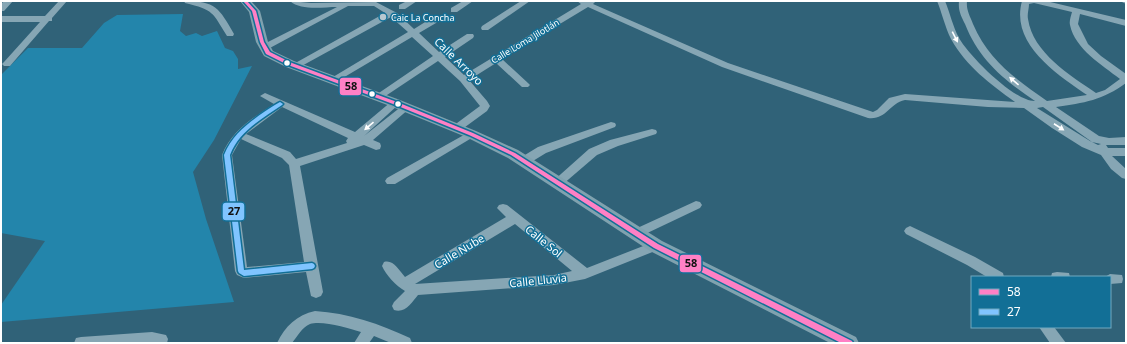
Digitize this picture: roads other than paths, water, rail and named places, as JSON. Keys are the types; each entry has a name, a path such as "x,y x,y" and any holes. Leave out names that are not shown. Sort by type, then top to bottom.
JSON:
{"street":[{"path":"1,9 9,1"},
{"path":"7,64 63,1"},
{"path":"188,1 203,3 212,8 218,14 230,34"},
{"path":"245,1 254,11 262,42 268,53 295,66 457,128 512,154 656,246 849,343"},
{"name":"Calle Arroyo","path":"294,1 303,4 376,4 391,13 463,78 485,106 457,128"},
{"path":"402,7 413,1"},
{"path":"454,10 469,1"},
{"path":"485,28 526,1"},
{"path":"941,1 955,38 968,58 995,83 1086,144 1104,152 1126,152"},
{"path":"963,1 962,8 976,41 988,57 1015,83 1099,140 1112,142 1126,141"},
{"path":"1031,1 1025,2 1024,21 1032,42 1050,63 1094,96"},
{"path":"1036,1 1126,23"},
{"path":"587,2 725,65 868,115 878,115 887,104 905,97 1026,105 1064,104 1109,91 1126,79 1098,58 1084,45 1074,24 1076,10"},
{"name":"Calle Loma Jilotlán","path":"463,78 587,2"},
{"path":"265,47 347,4"},
{"path":"295,66 391,13"},
{"path":"1,19 48,19"},
{"path":"333,80 433,21"},
{"path":"378,97 470,36"},
{"path":"496,58 525,85"},
{"path":"265,96 376,146"},
{"path":"280,104 240,135 228,151 227,155 241,271 244,273 312,266"},
{"path":"294,164 343,148 361,139 400,106"},
{"path":"524,161 542,150 611,125"},
{"path":"558,182 593,152 614,143 652,132"},
{"path":"391,180 471,134"},
{"path":"240,135 286,155 294,164 316,292"},
{"path":"1099,140 1107,158 1116,168 1126,175"},
{"path":"1112,142 1126,152"},
{"path":"637,233 696,205"},
{"name":"Calle Sol","path":"503,208 585,274"},
{"name":"Calle Nube","path":"399,306 409,287 515,218"},
{"path":"910,231 971,261 996,276"},
{"name":"Calle Lluvia","path":"409,287 554,280 585,274 610,266 656,246"},
{"path":"388,266 409,287"},
{"path":"284,343 298,325 308,318 318,317 371,329 405,343"},
{"path":"1047,328 1060,343"},
{"path":"362,343 371,329"},
{"path":"81,343 152,338 160,339 160,343"}],"place":[{"name":"Caic La Concha","path":"383,17"}]}
